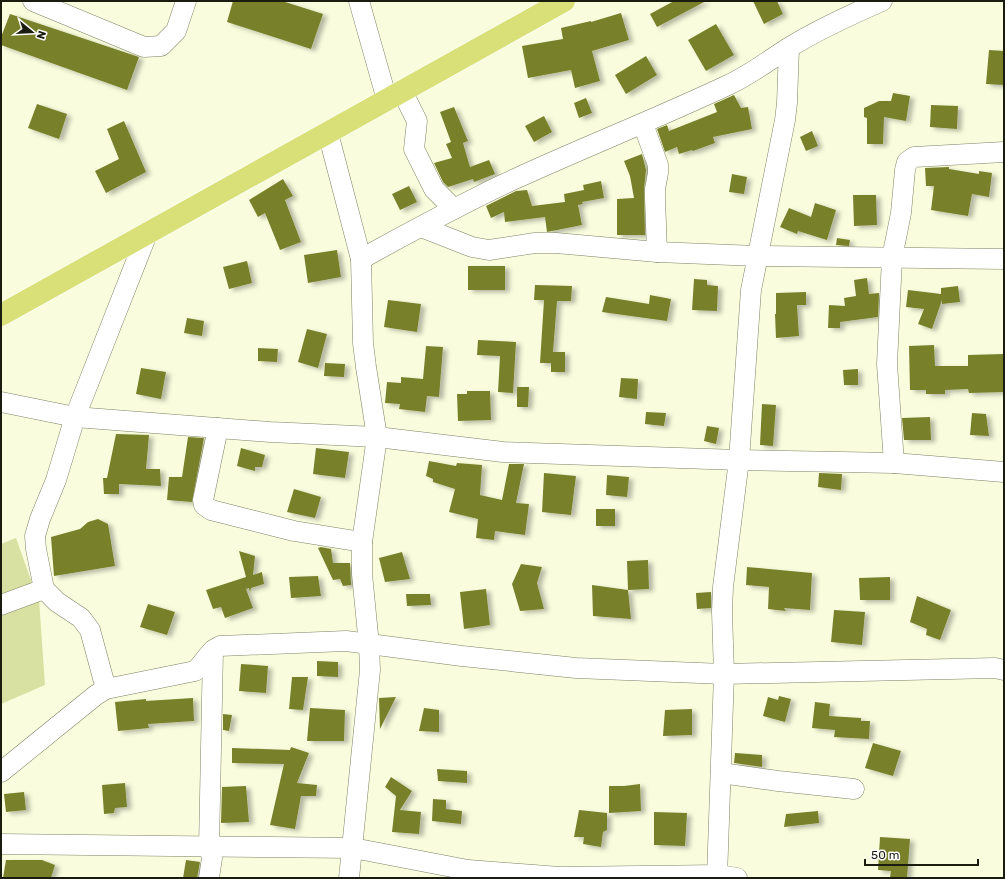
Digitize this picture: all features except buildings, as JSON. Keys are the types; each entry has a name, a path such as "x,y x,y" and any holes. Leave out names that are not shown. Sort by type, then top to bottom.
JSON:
{"main road":[{"path":"4,311 147,234 564,1"}],"street":[{"path":"33,1 144,47 161,46 176,31 186,1"},
{"path":"359,1 395,95 418,121 414,148 434,189 454,209"},
{"path":"361,259 454,209 516,178 643,124 751,73 789,48 824,28 882,1"},
{"path":"717,876 724,674 722,612 723,587 739,460 749,308 757,256 785,120 789,48"},
{"path":"643,124 658,165 655,198 657,252"},
{"path":"328,133 361,259 363,343 377,437 362,542 362,574 370,670 349,878"},
{"path":"894,463 887,364 892,258 902,213 905,170 907,162 914,157 1004,152"},
{"path":"421,227 472,247 489,250 535,243 556,243 657,252 757,256 1004,259"},
{"path":"106,689 90,630 81,618 57,602 44,589 35,536 40,519 56,480 75,418 147,234"},
{"path":"1,402 75,418 377,437 503,452 739,460 894,463 1004,472"},
{"path":"218,428 203,500 204,505 211,510 294,532 362,542"},
{"path":"1,605 44,589"},
{"path":"1,772 96,695 106,689 195,670 202,664 212,650 220,646 346,641 462,656 576,668 724,674 994,668 1004,670"},
{"path":"209,878 212,858 209,847 212,650"},
{"path":"721,773 854,789"},
{"path":"1,844 353,848 494,875 560,878 717,876 737,878"}],"green space":[{"path":"16,538 32,583 1,596 1,544"},
{"path":"39,599 45,685 1,704 1,614"}]}
